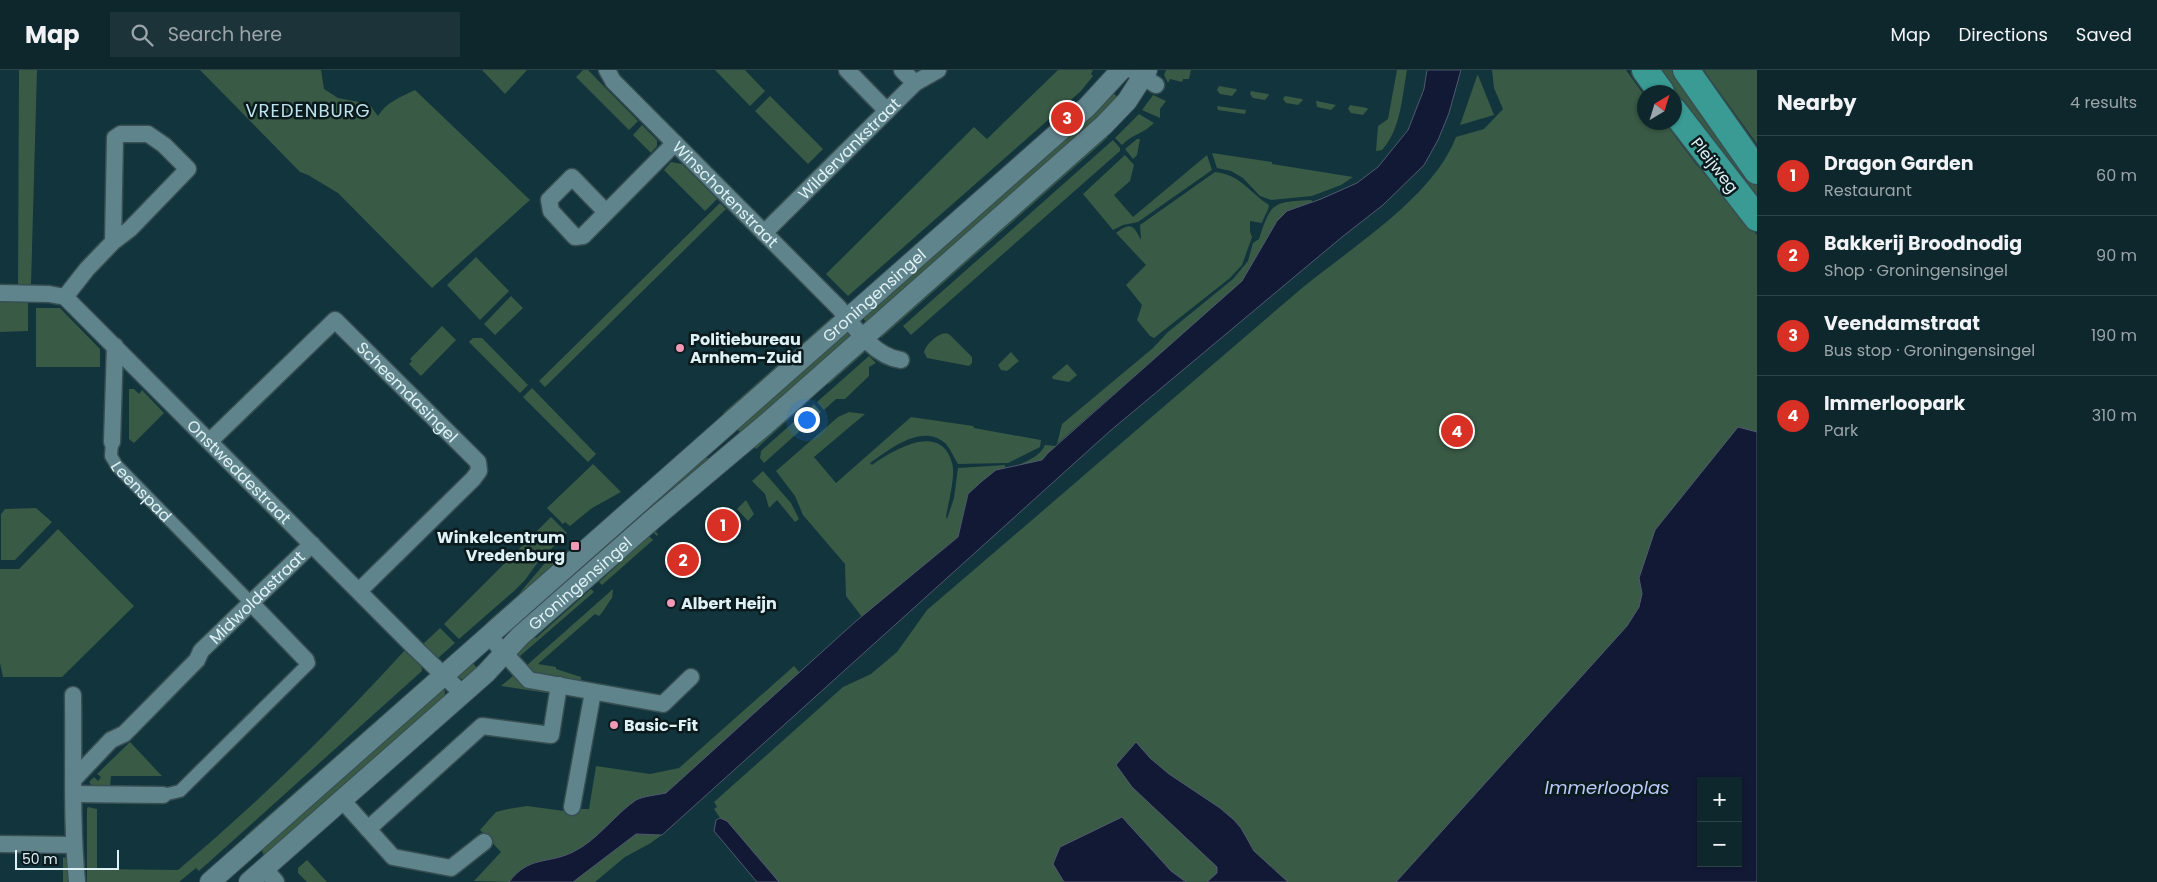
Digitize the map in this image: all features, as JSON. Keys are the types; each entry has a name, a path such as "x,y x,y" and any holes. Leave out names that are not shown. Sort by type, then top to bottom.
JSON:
{"highway":[{"path":"1645,70 1656,85"},
{"name":"Pleijweg","path":"1686,70 1757,171"},
{"name":"Pleijweg","path":"1682,121 1757,218"}],"street":[{"name":"Winschotenstraat","path":"607,70 613,81 764,233 864,338"},
{"path":"847,70 887,111"},
{"path":"902,70 915,83"},
{"name":"Wildervankstraat","path":"764,233 915,83 938,70"},
{"name":"Groningensingel","path":"210,882 1087,107 1121,70"},
{"name":"Groningensingel","path":"249,882 270,875 342,800 504,654 520,636 646,525 766,424 1104,126 1127,101 1145,76"},
{"path":"0,294 49,294 65,297 87,269 113,242 130,229 188,170 164,145 148,134 121,134 116,138 113,242"},
{"path":"606,212 675,143"},
{"name":"Onstweddestraat","path":"65,297 462,692"},
{"name":"Scheemdasingel","path":"210,441 335,320 419,402 478,462 479,471 359,591"},
{"name":"Groningensingel","path":"864,338 893,360 901,360"},
{"name":"Leenspad","path":"115,346 111,456 117,466 252,604"},
{"name":"Midwoldastraat","path":"75,786 111,740 131,727 197,660 201,651 252,604 312,544"},
{"path":"75,786 163,794 180,791 307,662 252,604"},
{"path":"488,636 529,680 663,704 691,677"},
{"path":"368,829 482,726 551,735 560,685"},
{"path":"572,807 593,692"},
{"path":"73,695 74,845 77,882"},
{"path":"342,800 393,857 451,868 484,842"},
{"path":"0,844 74,845"},
{"path":"248,850 270,875"}],"green space":[{"path":"19,70 37,70 31,285 18,286"},
{"path":"200,70 321,70 324,89 338,98 369,104 378,116 390,103 415,90 530,200 432,288 338,193 300,172"},
{"path":"482,70 527,70 505,94"},
{"path":"583,70 588,70 638,121 629,130 576,77"},
{"path":"715,70 745,70 765,91 750,106"},
{"path":"1058,70 1093,70 1091,74 1093,76 1081,91 848,296 826,274 974,127 987,139"},
{"path":"1166,70 1191,70 1189,79 1183,79 1182,82 1170,79 1168,83 1164,75"},
{"path":"1397,70 1407,70 1400,112 1388,142 1382,150 1376,151 1378,126 1388,119"},
{"path":"1492,70 1626,70 1637,85 1637,130 1670,130 1696,164 1757,235 1757,882 764,882 714,809 717,807 714,802 843,687 871,674 897,652 927,610 1315,277 1362,242 1408,203 1428,182 1444,160 1456,137 1484,129 1503,109 1494,88"},
{"path":"1654,70 1674,70 1695,102 1757,185 1757,208 1682,109 1682,85 1664,85"},
{"path":"1704,70 1757,70 1757,144 1707,75"},
{"path":"1477,76 1494,115 1460,125"},
{"path":"1219,86 1237,90 1232,96 1220,94 1217,90"},
{"path":"1111,91 1122,101 868,323 864,320 863,317"},
{"path":"1251,91 1269,95 1265,100 1253,98 1250,94"},
{"path":"1153,95 1166,101 1160,109 1160,118 1142,110"},
{"path":"770,96 823,149 808,164 755,111"},
{"path":"1285,96 1303,100 1298,105 1286,103 1283,99"},
{"path":"1316,101 1336,105 1331,110 1317,107"},
{"path":"1350,105 1368,109 1363,115 1351,113 1348,109"},
{"path":"1217,106 1246,110 1245,114 1218,110"},
{"path":"1139,114 1154,123 1122,145 1115,138"},
{"path":"642,125 657,140 657,146 651,153 633,135"},
{"path":"1107,135 1108,137 1096,148 881,338 881,330"},
{"path":"1137,139 1140,139 1137,155 1133,159 1125,149"},
{"path":"1113,140 1120,148 1120,151 911,335 903,326"},
{"path":"1212,153 1353,177 1341,185 1312,196 1271,200 1260,196 1243,178 1231,171 1217,168"},
{"path":"1125,155 1134,165 1130,181 1114,195 1133,217 1207,155 1212,170 1138,222 1123,225 1113,230 1083,194"},
{"path":"671,162 682,164 717,199 705,211 664,170"},
{"path":"1215,172 1238,180 1269,205 1268,210 1262,223 1250,221 1252,237 1242,265 1230,278 1154,338 1150,336 1137,320 1142,305 1126,285 1146,265 1116,233 1129,226 1134,228 1141,240 1140,225"},
{"path":"1311,200 1313,202 1287,211 1277,221 1243,281 1057,444 1062,424 1153,348 1168,332 1233,279 1248,261 1253,243 1259,239 1267,218 1275,206 1281,203"},
{"path":"720,203 726,209 545,387 539,381"},
{"path":"476,257 509,291 480,320 447,285"},
{"path":"511,296 523,308 495,335 484,324"},
{"path":"0,299 28,299 28,331 0,332"},
{"path":"36,308 60,308 100,349 100,367 36,367"},
{"path":"832,317 833,323 728,419 723,413"},
{"path":"442,326 456,340 421,376 409,364 412,361 410,359"},
{"path":"849,331 852,336 745,438 733,424"},
{"path":"946,333 972,357 972,363 969,366 927,358 924,352 927,346 936,337"},
{"path":"473,338 482,338 528,385 520,393 469,342"},
{"path":"859,350 865,352 829,384 827,383"},
{"path":"1011,352 1019,361 1007,371 1001,370 998,365"},
{"path":"869,356 876,363 869,367 869,376 845,399 836,399 824,410 817,402"},
{"path":"1067,364 1077,375 1069,382 1053,379 1052,377"},
{"path":"532,388 596,454 588,462 523,397"},
{"path":"129,389 134,389 139,394 142,390 164,413 134,443 129,439"},
{"path":"809,399 756,449 751,444"},
{"path":"814,404 821,412 764,463 760,458 761,451"},
{"path":"849,412 865,414 814,457 836,483 911,417 973,426 974,428 1041,440 1040,447 1008,463 958,464 946,444 937,438 917,437 897,445 870,463 872,465 893,452 916,443 928,441 938,444 946,451 953,468 947,519 954,498 958,468 1005,465 1005,468 996,470 968,494 958,537 862,617 846,596 845,564 803,515 795,496 776,471 838,417"},
{"path":"1045,445 1056,446 1042,460 1019,465 1038,454"},
{"path":"704,457 714,460 652,514 643,504"},
{"path":"593,464 621,492 592,508 570,526 565,522 563,524 547,508"},
{"path":"763,471 791,503 799,519 795,522 777,500 769,508 765,494 752,481"},
{"path":"746,500 754,514 748,521 737,509"},
{"path":"36,508 52,522 15,560 1,560 1,514 5,509"},
{"path":"551,517 567,533 538,562 525,580 513,592 459,639 444,624"},
{"path":"58,529 134,606 62,677 3,677 0,663 0,569 19,569"},
{"path":"654,530 658,534 657,536 653,532 649,536 653,540 602,585 599,582 620,563 618,560"},
{"path":"565,550 568,552 492,627 487,622 518,595 555,551 560,555"},
{"path":"591,589 594,592 518,656 516,647 533,636 536,638"},
{"path":"613,589 612,598 599,616 595,614 538,664 556,667 556,669 581,677 581,681 535,674 526,666"},
{"path":"440,628 455,643 438,658 422,645"},
{"path":"406,649 421,663 422,671 199,871 196,868 179,882 87,882 88,807 97,809 97,869 178,870 238,818 296,763"},
{"path":"469,659 480,671 465,680 452,675"},
{"path":"794,666 800,673 666,793 636,800 582,847 563,856 531,864 517,873 509,882 474,881 501,852 480,830 496,812 527,806 564,811 566,809 589,809 596,766 650,774 679,768"},
{"path":"429,674 429,680 250,841 245,836"},
{"path":"514,675 523,683 547,690 547,693 501,686"},
{"path":"443,686 445,692 444,701 264,856 261,847"},
{"path":"130,742 162,776 111,776 110,788 94,788 89,782 94,777 98,781 101,777 97,774"},
{"path":"636,834 662,835 625,857 595,882 573,882"},
{"path":"63,857 67,858 70,882 63,882"},
{"path":"307,860 327,882 307,882 298,873 298,868"}],"water":[{"path":"1427,70 1461,70 1449,113 1438,140 1424,165 1383,205 1110,431 662,835 636,834 573,882 509,882 517,873 531,864 563,856 582,847 636,800 666,793 855,622 958,537 968,494 981,482 996,470 1042,460 1242,281 1277,221 1287,211 1357,183 1378,167 1408,130 1424,89"},
{"name":"Immerlooplas","path":"1738,427 1757,432 1757,882 1396,882 1627,626 1639,607 1642,594 1639,578 1655,530"},
{"path":"1136,742 1150,758 1169,774 1220,808 1234,820 1241,828 1254,851 1288,882 1207,882 1217,873 1217,867 1132,787 1116,765"},
{"path":"1122,817 1171,871 1186,882 1064,882 1053,864 1060,847"},
{"path":"720,818 727,821 779,882 757,882 714,831 716,820"}],"place":[{"name":"Veendamstraat","path":"1067,118"},
{"name":"Politiebureau Arnhem-Zuid","path":"680,348"},
{"name":"Immerloopark","path":"1457,431"},
{"name":"Dragon Garden","path":"723,525"},
{"name":"Winkelcentrum Vredenburg","path":"575,546"},
{"name":"Bakkerij Broodnodig","path":"683,560"},
{"name":"Albert Heijn","path":"671,603"},
{"name":"Basic-Fit","path":"614,725"}],"district":[{"name":"VREDENBURG","path":"308,111"}]}
